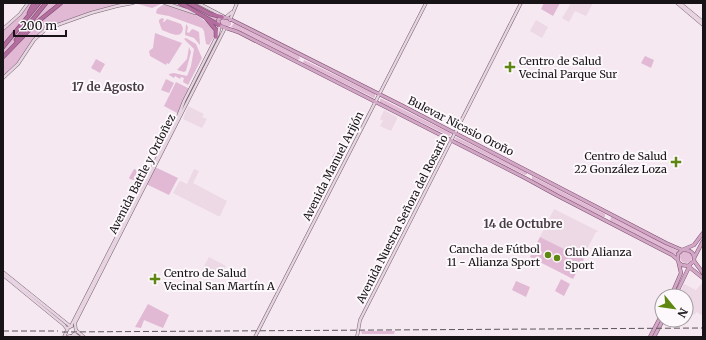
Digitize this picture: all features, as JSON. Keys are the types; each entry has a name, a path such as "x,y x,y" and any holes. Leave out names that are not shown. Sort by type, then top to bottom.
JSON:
{"highway":[{"path":"22,23 34,3"},
{"path":"3,47 39,3"},
{"path":"3,57 46,3"},
{"path":"3,57 35,24 61,3"},
{"path":"180,3 219,25"},
{"path":"189,3 210,14 224,17"},
{"path":"204,16 216,30 216,37"}],"main road":[{"path":"3,29 20,14 28,3"},
{"path":"3,78 18,64 34,40 46,29 91,13 133,3"},
{"path":"165,3 204,16"},
{"path":"198,3 230,20"},
{"path":"232,12 218,20 219,25 226,28 231,25 230,20 232,12 237,3"},
{"name":"Avenida Manuel Arijón","path":"255,337 426,3"},
{"name":"Avenida Nuestra Señora del Rosario","path":"358,337 360,320 521,3"},
{"path":"677,3 703,24"},
{"path":"680,3 703,24"},
{"name":"Bulevar Nicasio Oroño","path":"230,20 455,133 666,244 684,250"},
{"name":"Avenida Battle y Ordoñez","path":"67,330 177,119 184,101 216,37 219,25"},
{"name":"Bulevar Nicasio Oroño","path":"226,28 376,101 672,255 678,261"},
{"name":"Avenida Battle y Ordoñez","path":"72,335 76,330 75,324 226,28"},
{"path":"675,288 680,276 678,254 697,242 703,233"},
{"path":"679,288 703,241"},
{"path":"684,250 691,251 703,273"},
{"path":"678,261 682,266 689,266 703,278"},
{"path":"686,275 691,272 696,272"},
{"path":"3,273 84,337"},
{"path":"3,273 62,323 72,335 79,337"},
{"path":"650,337 655,328"},
{"path":"654,337 659,328"},
{"path":"65,337 67,330"},
{"path":"65,337 72,335"}],"shaded area":[{"path":"28,3 133,3 117,6 51,27 38,35 18,64 3,78 3,29 14,20"},
{"path":"165,3 198,3 231,20 231,25 225,28 202,15"},
{"path":"544,3 560,3 553,16 541,9"},
{"path":"568,3 593,3 586,16 575,11 569,22 562,18 570,5"},
{"path":"138,4 161,4 152,8"},
{"path":"164,4 178,7 205,21 215,31 215,35 209,45 206,44 204,31 202,28 156,13 157,9"},
{"path":"162,18 164,19 163,22 167,19 181,24 183,28 182,32 175,35 162,30 159,20"},
{"path":"536,20 548,27 542,38 530,31"},
{"path":"234,23 299,56 300,59 297,60 231,27"},
{"path":"186,24 188,27 187,32 189,33 193,29 199,32 200,45 194,38 185,35"},
{"path":"155,33 182,43 169,64 167,63 166,65 150,56 149,51 153,48"},
{"path":"186,38 196,44 202,58 188,85 183,82 184,78 181,77 180,79 175,76 174,78 169,75 174,73 187,76 191,66 194,49 184,39"},
{"path":"189,47 191,52 186,71 184,72 177,70 187,59"},
{"path":"645,56 654,60 651,68 641,63"},
{"path":"96,59 105,64 100,73 91,68"},
{"path":"304,60 375,94 375,97 374,98 303,63"},
{"path":"166,79 174,83 169,93 161,90"},
{"path":"176,82 190,89 179,114 164,106"},
{"path":"380,99 450,133 451,135 449,136 380,102"},
{"path":"188,106 204,114 202,117 207,119 202,128 183,119"},
{"path":"384,110 397,117 391,131 380,126 383,121 380,119"},
{"path":"456,137 527,172 527,174 525,175 456,140"},
{"path":"335,152 344,156 341,162 332,157"},
{"path":"155,167 178,178 169,195 146,184"},
{"path":"134,169 148,174 142,182 129,178"},
{"path":"194,169 199,171 193,183 227,201 220,216 173,193 179,182 181,181 187,184"},
{"path":"532,176 605,214 605,217 556,194 532,180"},
{"path":"554,209 598,231 596,232 586,251 588,252 584,259 540,237"},
{"path":"611,217 678,251 676,255 610,221"},
{"name":"Club Alianza Sport","path":"540,237 584,259 573,279 530,257"},
{"path":"684,251 688,251 692,257 688,263 684,263 680,259 680,255"},
{"path":"209,257 226,266 220,278 202,270"},
{"path":"561,279 570,284 564,296 555,291"},
{"path":"516,281 530,287 526,297 512,290"},
{"path":"703,282 703,313 701,315 697,312 694,315 694,289 696,290"},
{"path":"684,284 692,288 682,288"},
{"path":"148,304 169,315 163,328 144,320 141,328 135,327"},
{"path":"361,331 395,331 394,334 362,334"}],"railway":[{"path":"62,332 703,328"},
{"path":"3,331 58,331"}],"place":[{"name":"Centro de Salud Vecinal Parque Sur","path":"510,67"},
{"name":"Centro de Salud 22 González Loza","path":"676,162"},
{"name":"Cancha de Fútbol 11 - Alianza Sport","path":"548,255"},
{"name":"Club Alianza Sport","path":"557,258"},
{"name":"Centro de Salud Vecinal San Martín A","path":"155,279"}],"district":[{"name":"17 de Agosto","path":"108,86"},
{"name":"14 de Octubre","path":"523,223"}]}
